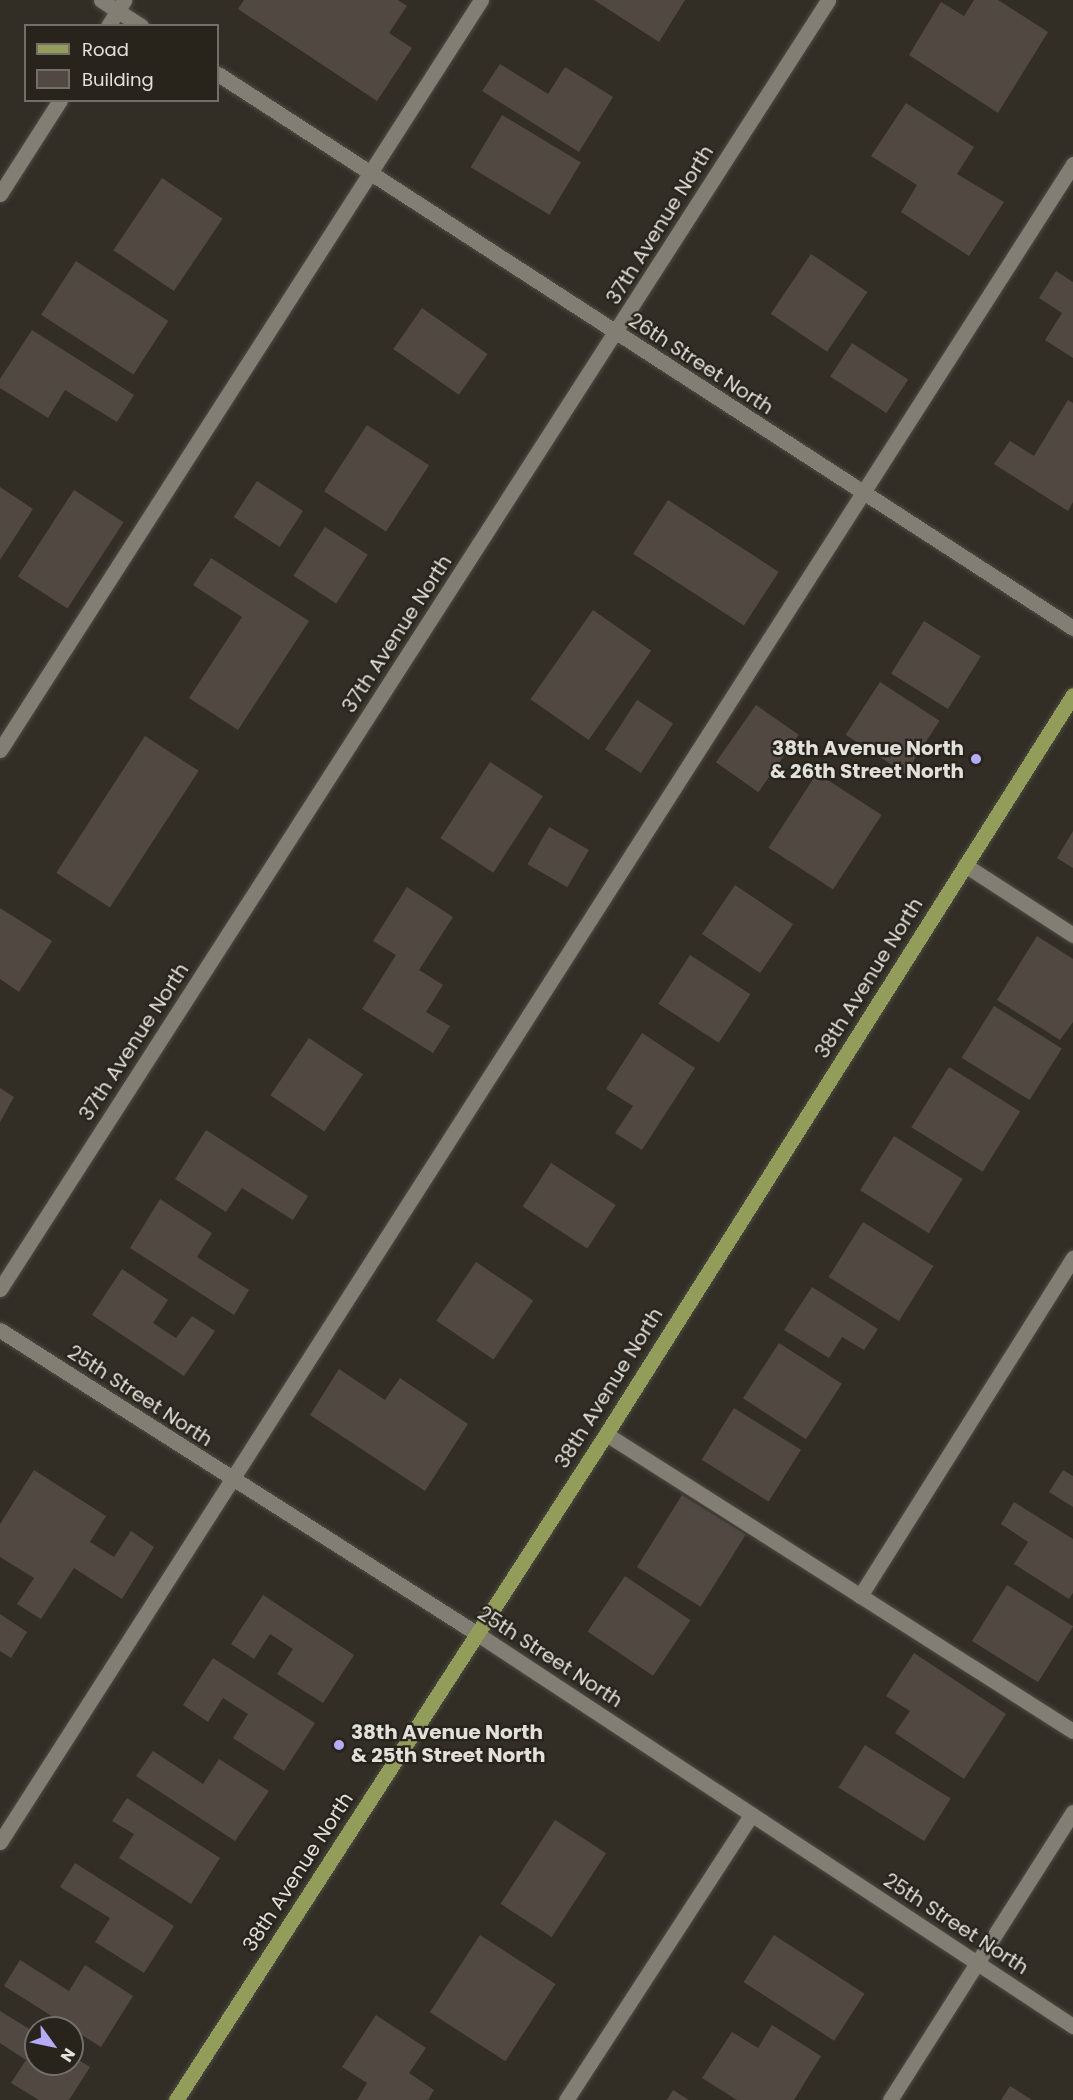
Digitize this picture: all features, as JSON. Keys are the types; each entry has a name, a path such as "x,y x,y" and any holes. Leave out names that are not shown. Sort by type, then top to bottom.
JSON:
{"main road":[{"name":"38th Avenue North","path":"176,2100 606,1434 1073,695"}],"street":[{"path":"101,0 121,5 139,24"},
{"path":"0,750 481,0"},
{"name":"37th Avenue North","path":"0,1289 616,334 828,0"},
{"path":"109,24 121,5"},
{"name":"26th Street North","path":"219,75 1073,628"},
{"path":"0,194 59,102"},
{"path":"0,1842 1073,164"},
{"path":"965,865 1073,935"},
{"path":"860,1596 1073,1258"},
{"name":"25th Street North","path":"0,1330 231,1480 476,1634 1073,2026"},
{"path":"606,1434 1073,1731"},
{"path":"890,2100 1073,1812"},
{"path":"566,2100 751,1815"}],"building":[{"path":"244,0 398,0 407,6 389,33 412,48 377,101 238,9"},
{"path":"594,0 685,0 659,42"},
{"path":"974,0 998,0 1048,32 998,113 909,55 941,2 964,16"},
{"path":"500,64 548,94 565,67 613,97 579,152 482,91"},
{"path":"906,103 974,147 957,174 1004,202 969,256 901,212 917,185 871,156"},
{"path":"502,115 581,162 549,215 471,167"},
{"path":"162,178 223,219 174,291 113,250"},
{"path":"811,254 867,292 827,352 771,314"},
{"path":"76,261 168,321 133,375 41,315"},
{"path":"1056,271 1073,282 1073,358 1045,340 1062,313 1039,298"},
{"path":"422,308 488,354 459,395 393,349"},
{"path":"32,330 134,395 117,422 65,390 48,418 0,388 0,379"},
{"path":"852,343 908,379 886,413 830,377"},
{"path":"1068,400 1073,403 1073,502 1068,511 994,464 1010,441 1034,456"},
{"path":"367,425 429,465 386,532 324,491"},
{"path":"257,481 303,511 280,547 234,517"},
{"path":"0,487 33,509 0,560"},
{"path":"74,490 123,522 67,609 18,576"},
{"path":"668,500 779,572 744,626 633,554"},
{"path":"325,527 368,555 336,603 293,576"},
{"path":"211,558 309,621 238,730 189,698 242,617 193,585"},
{"path":"593,610 651,651 589,740 530,699"},
{"path":"924,621 981,657 948,709 891,674"},
{"path":"880,682 940,721 905,774 846,735"},
{"path":"637,700 673,723 641,773 605,749"},
{"path":"756,705 799,735 758,792 716,762"},
{"path":"145,736 199,771 110,908 56,873"},
{"path":"490,762 543,796 493,873 440,838"},
{"path":"817,773 882,815 833,890 769,848"},
{"path":"549,827 589,850 567,887 528,864"},
{"path":"1073,831 1073,868 1057,858"},
{"path":"735,885 793,924 760,973 702,934"},
{"path":"407,887 453,917 419,970 443,985 426,1012 450,1026 433,1053 362,1009 396,955 373,941"},
{"path":"0,908 52,941 19,992 0,979"},
{"path":"1037,936 1073,959 1073,1022 1060,1040 997,1000"},
{"path":"690,955 750,994 719,1043 658,1004"},
{"path":"994,1006 1062,1048 1030,1100 962,1058"},
{"path":"642,1033 695,1068 642,1150 615,1133 633,1106 606,1089"},
{"path":"309,1038 363,1074 324,1132 270,1095"},
{"path":"949,1067 1020,1112 983,1172 911,1127"},
{"path":"0,1088 14,1097 0,1122"},
{"path":"206,1130 308,1196 293,1220 242,1188 226,1212 175,1179"},
{"path":"894,1136 963,1179 929,1233 860,1190"},
{"path":"551,1163 616,1205 587,1249 523,1207"},
{"path":"160,1199 212,1233 197,1257 249,1290 234,1315 130,1248"},
{"path":"863,1222 933,1266 899,1321 829,1277"},
{"path":"476,1262 533,1301 494,1359 436,1321"},
{"path":"122,1269 168,1300 153,1323 176,1338 192,1316 215,1331 184,1376 92,1315"},
{"path":"812,1287 878,1329 864,1350 842,1337 829,1358 784,1330"},
{"path":"779,1343 842,1384 806,1439 743,1398"},
{"path":"339,1369 385,1400 400,1378 468,1424 425,1491 310,1415"},
{"path":"734,1408 801,1450 769,1502 702,1460"},
{"path":"34,1470 106,1516 90,1542 114,1557 131,1531 154,1547 122,1599 74,1568 41,1619 17,1604 34,1578 0,1557 0,1524"},
{"path":"1063,1470 1073,1476 1073,1507 1049,1492"},
{"path":"682,1495 746,1535 701,1607 637,1567"},
{"path":"1014,1502 1073,1539 1073,1593 1069,1599 1014,1564 1028,1542 1001,1524"},
{"path":"625,1576 690,1620 653,1676 588,1632"},
{"path":"1007,1585 1073,1626 1038,1682 972,1641"},
{"path":"263,1595 354,1655 323,1703 277,1674 293,1649 270,1634 254,1659 231,1644"},
{"path":"0,1614 27,1632 11,1658 0,1651"},
{"path":"914,1653 1006,1714 964,1779 895,1733 910,1711 886,1696"},
{"path":"213,1658 315,1723 284,1771 233,1738 248,1714 223,1698 208,1722 183,1705"},
{"path":"865,1745 951,1799 924,1841 839,1787"},
{"path":"153,1751 203,1784 219,1759 269,1791 235,1841 136,1776"},
{"path":"127,1798 220,1858 191,1904 119,1858 134,1834 112,1821"},
{"path":"555,1820 606,1853 552,1937 501,1904"},
{"path":"75,1863 174,1926 144,1973 95,1942 110,1918 60,1887"},
{"path":"480,1935 555,1984 505,2061 430,2012"},
{"path":"774,1935 865,1994 834,2041 744,1982"},
{"path":"20,1960 69,1991 85,1965 133,1996 101,2047 84,2036 84,2016 52,2016 4,1986"},
{"path":"0,2011 24,2026 24,2059 0,2043"},
{"path":"376,2015 426,2048 409,2073 434,2090 428,2100 357,2100 367,2083 342,2067"},
{"path":"772,2025 821,2056 794,2100 737,2100 702,2078 732,2032 758,2048"},
{"path":"24,2063 24,2076 84,2076 84,2063 90,2067 69,2100 39,2100 11,2083"},
{"path":"1010,2086 1032,2100 1001,2100"},
{"path":"673,2090 689,2100 667,2100"}],"place":[{"name":"38th Avenue North & 26th Street North","path":"976,759"},
{"name":"38th Avenue North & 25th Street North","path":"339,1745"}]}
